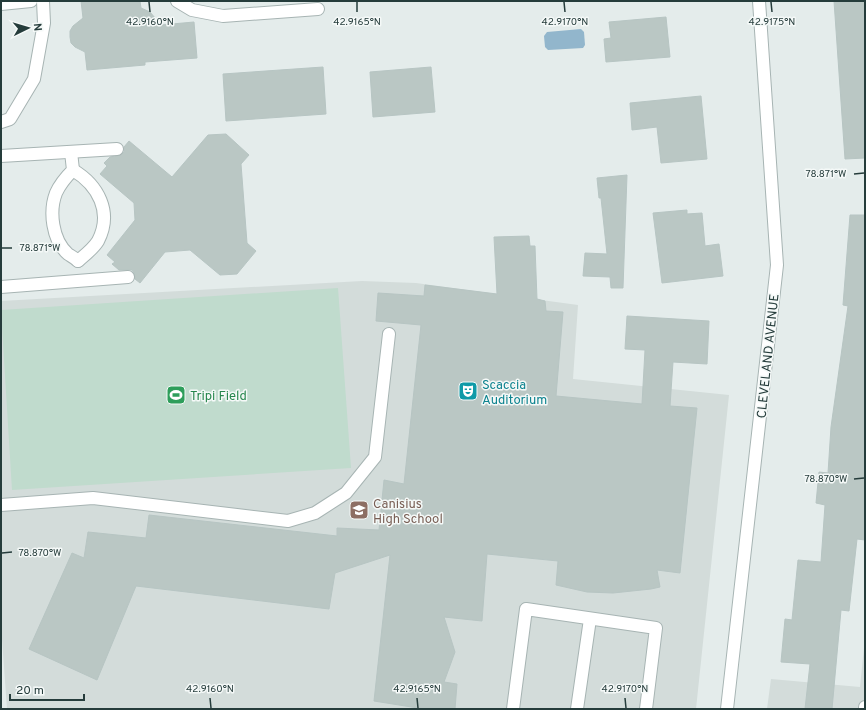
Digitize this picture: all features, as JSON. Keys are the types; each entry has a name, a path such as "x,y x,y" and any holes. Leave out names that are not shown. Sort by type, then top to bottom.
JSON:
{"street":[{"path":"1,4 31,1"},
{"path":"1,122 10,119 34,79 44,23 43,1"},
{"path":"177,1 192,10 223,16 318,9"},
{"name":"CLEVELAND AVENUE","path":"727,709 777,265 759,1"},
{"path":"1,156 117,149"},
{"path":"71,152 73,170 91,183 102,203 103,214 102,228 98,241 89,252 78,261"},
{"path":"73,170 63,180 56,192 52,205 52,218 60,243 67,253 78,261 80,281"},
{"path":"1,287 128,277"},
{"path":"1,505 93,498 288,521 315,513 346,493 375,457 389,334"},
{"path":"513,709 526,609 656,628 646,709"},
{"path":"577,709 590,619"}],"shaded area":[{"name":"Canisius High School","path":"362,281 416,283 578,305 573,379 729,395 696,709 7,709 1,625 1,301"},
{"path":"865,638 865,709 767,709 771,679 860,687"}],"green space":[{"name":"Tripi Field","path":"338,288 351,468 12,490 1,310"}],"water":[{"path":"581,29 584,32 585,45 583,48 548,50 545,47 544,36 547,32"}],"building":[{"path":"81,1 140,1 141,8 150,12 161,25 194,22 197,58 145,62 145,65 87,70 85,52 75,47 71,43 70,37 70,31 73,26 83,18"},
{"path":"834,1 865,1 865,158 845,159"},
{"path":"666,17 670,57 606,62 604,39 611,38 609,22"},
{"path":"323,67 326,114 226,121 223,74"},
{"path":"431,67 435,112 373,117 370,72"},
{"path":"701,96 707,159 661,163 657,127 632,130 630,103"},
{"path":"226,134 249,155 241,164 247,243 256,251 237,274 220,275 190,250 165,252 140,283 135,279 132,270 119,270 112,264 115,262 107,255 135,220 134,203 100,174 107,166 104,163 110,157 121,155 124,152 124,147 129,141 172,177 208,135"},
{"path":"627,175 623,288 611,288 610,277 583,276 585,253 607,254 601,198 599,198 597,178"},
{"path":"687,210 687,214 702,213 705,246 719,244 723,276 662,283 653,213"},
{"path":"850,215 865,215 865,540 857,539 849,611 841,610 832,709 805,709 810,664 781,662 785,619 792,620 798,560 821,562 825,505 816,503 819,472 828,473 831,427 848,306 843,305"},
{"path":"529,236 530,246 535,246 537,299 545,301 546,311 563,312 556,396 642,404 645,350 625,349 627,316 709,321 707,364 673,362 670,406 697,408 680,573 657,570 660,587 651,589 613,593 587,592 556,585 558,561 487,554 482,621 444,617 455,652 444,682 457,684 455,709 424,709 374,701 390,555 335,573 329,609 136,586 97,680 29,649 72,553 84,558 88,532 146,538 149,515 337,536 337,528 379,530 384,480 404,484 421,325 376,321 378,293 424,296 425,285 497,294 494,237"}],"place":[{"name":"Scaccia Auditorium","path":"468,391"},
{"name":"Tripi Field","path":"176,395"},
{"name":"Canisius High School","path":"359,510"}]}
